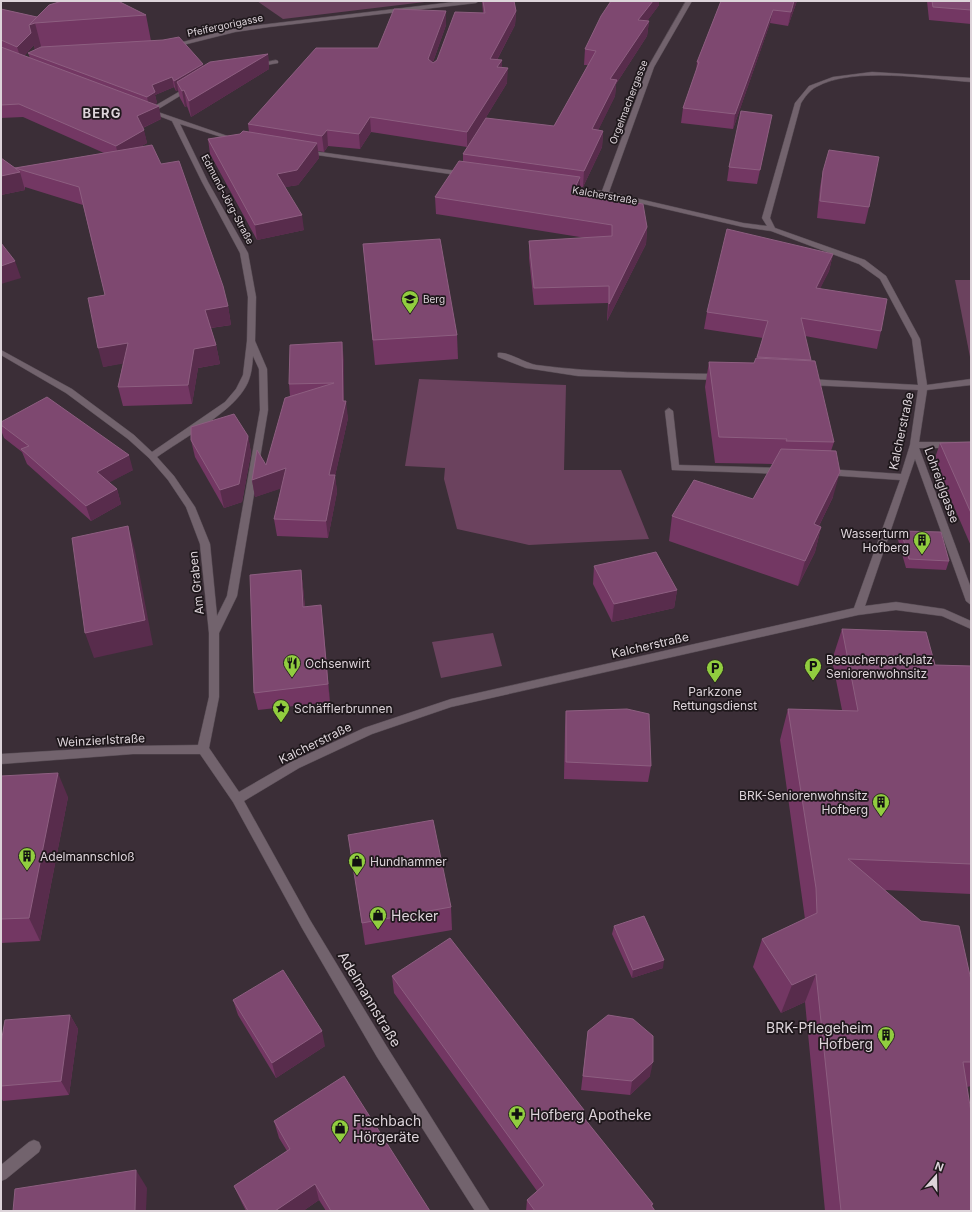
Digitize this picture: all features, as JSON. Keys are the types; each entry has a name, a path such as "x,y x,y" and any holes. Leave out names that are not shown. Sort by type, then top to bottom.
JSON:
{"street":[{"name":"Pfeifergorigasse","path":"166,46 235,30 268,25 476,1"},
{"name":"Orgelmachergasse","path":"605,193 651,66 689,1"},
{"path":"455,11 458,4"},
{"path":"245,67 276,62"},
{"path":"772,228 766,218 798,103 808,90 831,79 867,75 971,80"},
{"path":"150,111 200,81"},
{"path":"143,109 218,135 247,142"},
{"name":"Edmund-Jörg-Straße","path":"152,456 228,404 236,394 247,375 251,341 252,297 244,253 205,182 175,120"},
{"path":"299,151 470,175"},
{"name":"Kalcherstraße","path":"237,799 295,765 368,731 451,703 858,611 905,476 914,445 923,388 916,339 883,278 862,262 792,238 772,228 743,225 605,193 557,187"},
{"path":"214,633 232,596 264,410 264,369 251,341"},
{"name":"Am Graben","path":"1,352 69,391 131,437 152,456 171,478 190,507 205,544 214,633 214,697 203,749"},
{"path":"501,355 526,366 578,374 728,377"},
{"name":"Kalcherstraße","path":"798,381 923,388"},
{"path":"923,388 971,382"},
{"path":"668,411 675,468 790,471"},
{"path":"914,445 971,446"},
{"name":"Lohreiglgasse","path":"914,445 971,602"},
{"path":"821,472 905,476"},
{"path":"858,611 896,606 944,613 971,625"},
{"path":"203,749 237,799"},
{"name":"Weinzierlstraße","path":"1,759 133,750 203,749"},
{"name":"Adelmannstraße","path":"237,799 296,907 378,1045 484,1211"},
{"path":"1,1174 34,1147"}],"shaded area":[{"path":"257,1 433,1 283,19"},
{"path":"955,280 971,280 971,357 970,357"},
{"path":"419,379 566,385 564,470 621,470 649,539 529,545 457,529 444,479 445,468 405,466"},
{"path":"493,633 502,666 441,678 432,642"}],"building":[{"path":"62,1 118,1 146,15 35,23 29,25 49,5"},
{"path":"483,1 514,1 516,11 490,59 502,60 497,67 508,68 467,132 370,117 359,134 327,130 322,136 248,124 316,48 378,48 394,9 446,11 428,59 433,63 437,60 455,12 485,13"},
{"path":"611,1 653,1 638,20 649,21 610,79 617,80 592,129 603,131 584,171 463,154 486,118 554,126 596,51 585,49 601,16"},
{"path":"721,1 794,1 791,12 773,10 735,114 683,108 699,62 697,62"},
{"path":"932,1 971,1 971,10 933,7"},
{"path":"1,9 37,17 29,25 31,33 17,47 1,40"},
{"path":"179,37 203,64 174,81 172,77 152,85 155,92 147,97 28,53 41,47 163,40"},
{"path":"1,47 159,106 137,116 144,130 116,146 19,104 1,105"},
{"path":"268,54 189,101 184,90 182,91 177,82 210,62"},
{"path":"741,111 772,115 760,170 729,167"},
{"path":"243,131 317,143 297,170 277,174 302,215 255,225 208,139 240,134"},
{"path":"152,145 161,164 179,161 223,286 228,306 205,310 216,345 194,349 188,385 118,387 128,343 98,348 88,298 105,295 79,187 15,168"},
{"path":"829,150 879,157 869,207 820,201 823,171"},
{"path":"1,158 20,172 1,176"},
{"path":"459,161 580,177 573,192 643,204 647,227 609,304 609,286 534,288 529,241 612,236 612,225 435,197"},
{"path":"727,229 833,254 816,288 887,299 881,331 801,318 811,360 757,357 768,321 707,312"},
{"name":"Berg","path":"440,239 457,335 373,340 363,244"},
{"path":"1,243 15,261 1,266"},
{"path":"342,342 343,401 346,401 329,475 335,475 326,521 274,519 286,468 252,480 257,450 266,465 285,398 334,383 289,384 290,345"},
{"path":"756,358 815,361 834,442 719,437 709,362 754,363"},
{"path":"47,397 129,455 97,472 117,489 86,506 21,449 29,446 1,425 1,422"},
{"path":"234,414 248,436 239,484 220,490 191,440 191,427"},
{"path":"971,442 971,513 940,443"},
{"path":"781,449 836,451 840,472 814,524 821,527 805,561 672,516 694,480 753,499"},
{"path":"128,526 145,620 85,633 72,538"},
{"path":"901,531 941,532 949,561 909,559"},
{"path":"656,552 677,590 614,604 594,566"},
{"path":"301,570 303,607 321,605 328,684 254,693 250,575"},
{"path":"842,629 926,632 935,665 971,666 971,864 848,859 921,921 959,926 971,980 971,1062 963,1062 971,1112 971,1211 841,1211 816,974 792,985 762,939 817,913 816,888 788,709 858,711"},
{"path":"627,709 649,714 651,766 566,762 566,711"},
{"name":"Adelmannschloß","path":"58,773 29,918 1,919 1,776"},
{"path":"433,820 451,907 362,923 348,835"},
{"path":"644,916 664,960 633,970 614,926"},
{"path":"450,938 584,1110 580,1113 653,1204 651,1205 655,1211 535,1211 527,1200 544,1185 392,976"},
{"path":"283,970 322,1031 272,1063 233,1000"},
{"path":"70,1015 61,1081 1,1086 1,1043 5,1020"},
{"path":"608,1015 633,1019 653,1036 653,1062 632,1081 583,1076 588,1031"},
{"path":"344,1076 430,1211 331,1211 315,1184 275,1211 248,1211 234,1186 290,1149 274,1121"},
{"path":"136,1170 135,1211 13,1211 15,1189"}],"place":[{"name":"Berg","path":"410,314"},
{"name":"Wasserturm Hofberg","path":"922,555"},
{"name":"Ochsenwirt","path":"292,678"},
{"name":"Besucherparkplatz Seniorenwohnsitz","path":"813,681"},
{"name":"Parkzone Rettungsdienst","path":"715,683"},
{"name":"Schäfflerbrunnen","path":"281,723"},
{"name":"BRK-Seniorenwohnsitz Hofberg","path":"881,817"},
{"name":"Adelmannschloß","path":"27,871"},
{"name":"Hundhammer","path":"357,876"},
{"name":"Hecker","path":"378,930"},
{"name":"BRK-Pflegeheim Hofberg","path":"886,1050"},
{"name":"Hofberg Apotheke","path":"517,1129"},
{"name":"Fischbach Hörgeräte","path":"340,1143"}],"district":[{"name":"BERG","path":"102,113"}]}
